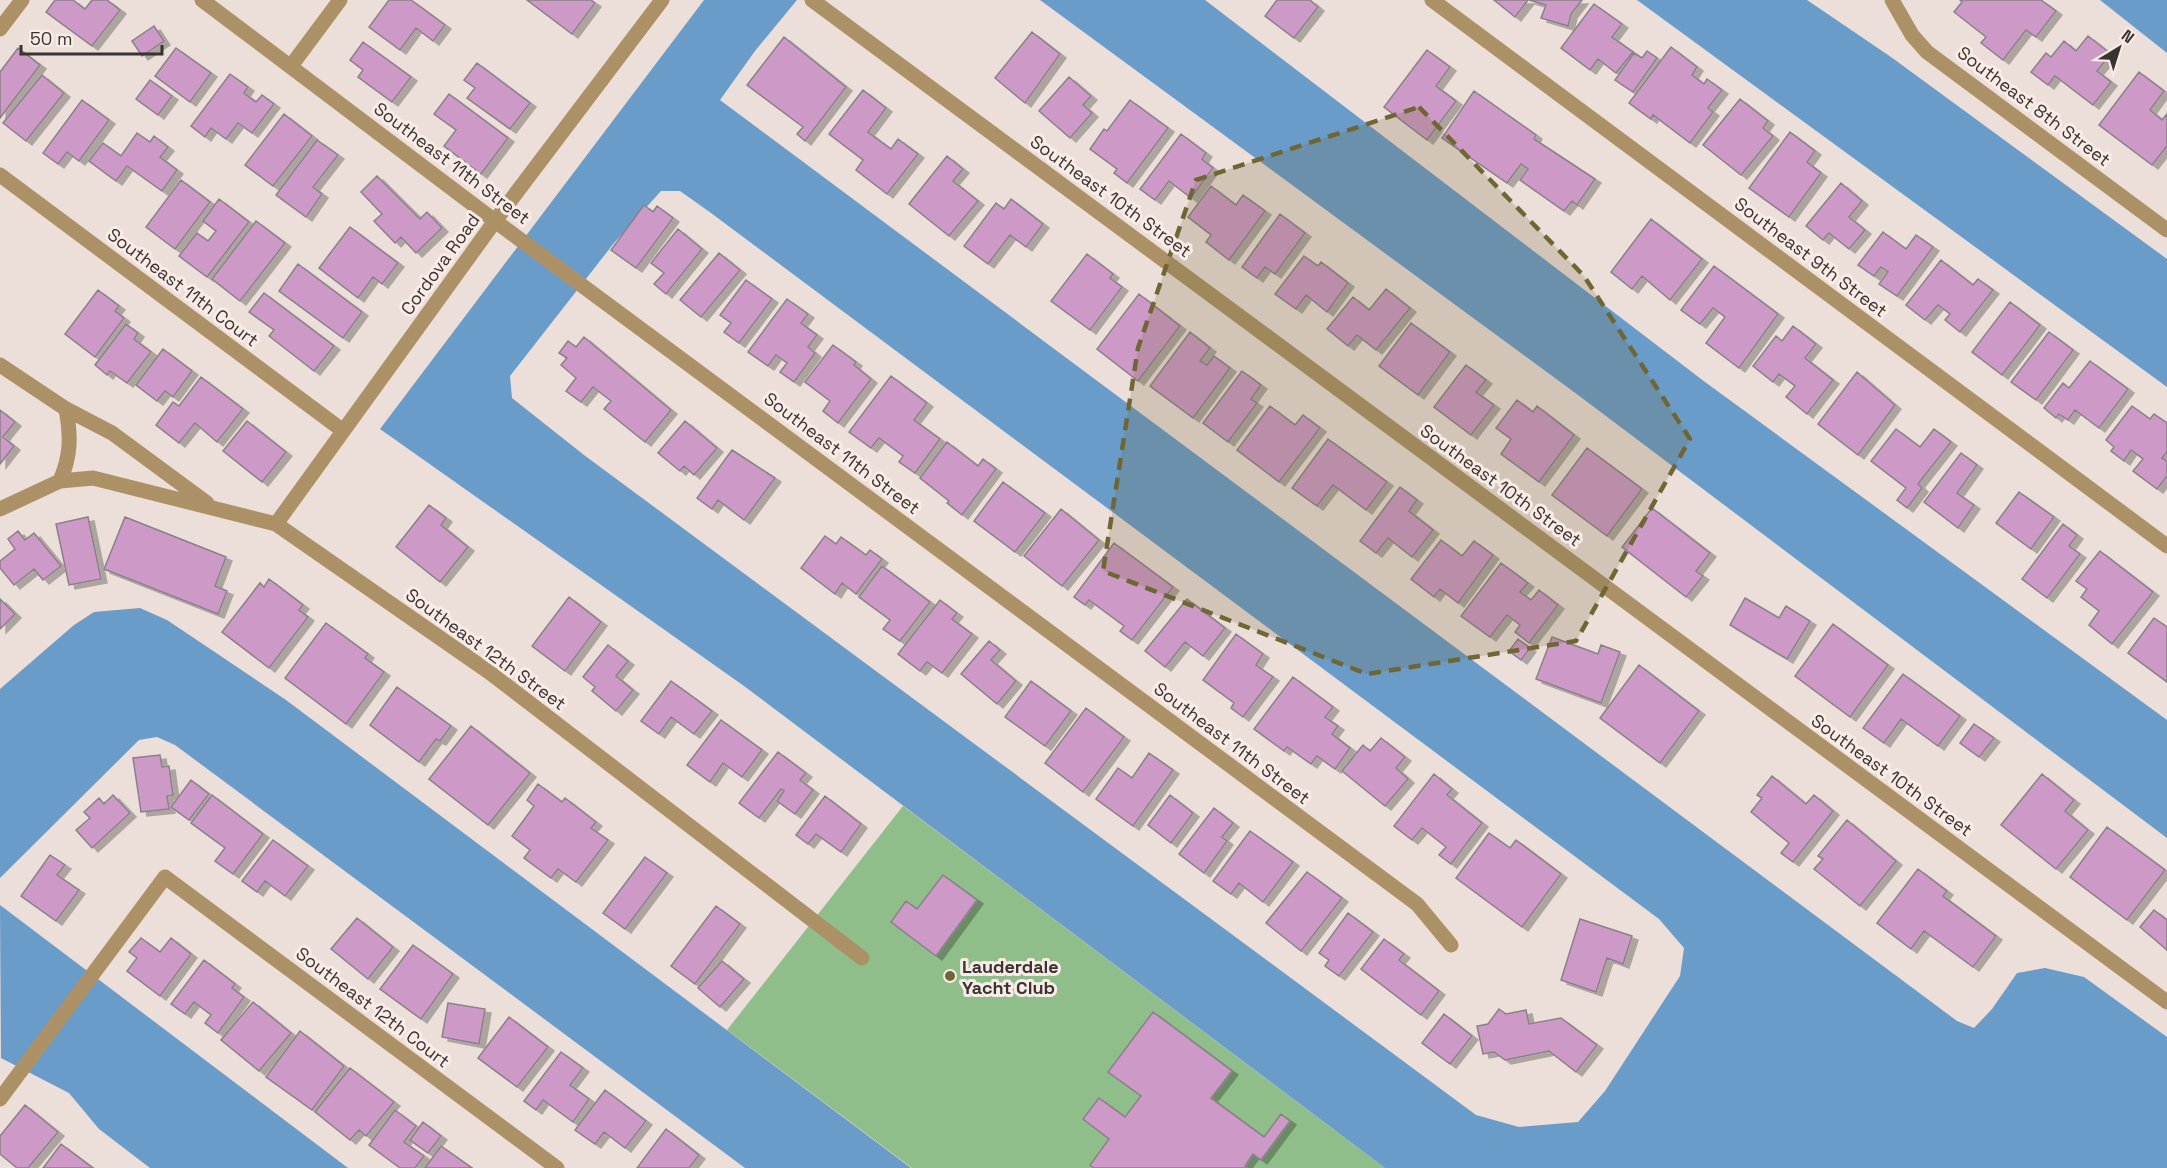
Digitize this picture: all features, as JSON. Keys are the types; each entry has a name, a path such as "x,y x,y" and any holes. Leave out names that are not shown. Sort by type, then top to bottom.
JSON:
{"street":[{"path":"0,29 22,0"},
{"name":"Southeast 11th Street","path":"202,0 495,221 1417,904 1451,945"},
{"path":"291,66 339,0"},
{"name":"Cordova Road","path":"276,524 495,221 662,0"},
{"name":"Southeast 9th Street","path":"1432,0 2167,546"},
{"name":"Southeast 8th Street","path":"1892,0 1912,35 1927,52 2167,230"},
{"name":"Southeast 10th Street","path":"814,1 2167,1002"},
{"name":"Southeast 11th Court","path":"0,175 342,430"},
{"name":"Southeast 12th Street","path":"0,366 66,409 112,433 214,508 276,524 489,672 862,958"},
{"path":"60,482 68,463 72,440 66,409"},
{"path":"0,509 60,482 93,478 214,508"},
{"name":"Southeast 12th Court","path":"0,1099 165,877 557,1168"}],"highlighted area":[{"path":"1419,107 1584,276 1690,439 1576,641 1367,674 1103,571 1138,348 1196,180"}],"green space":[{"name":"Lauderdale Yacht Club","path":"903,806 1385,1168 912,1168 727,1030"}],"water":[{"path":"704,0 797,0 755,51 720,100 1957,1021 1974,1028 1992,1009 2017,973 2045,968 2084,977 2167,1037 2167,1168 1385,1168 744,686 380,429","holes":["661,191 680,191 1659,919 1684,948 1680,976 1605,1091 1578,1122 1519,1127 1476,1115 584,455 512,398 510,376 614,243"]},
{"path":"1040,0 1205,0 1705,382 2167,720 2167,838 1578,395"},
{"path":"1637,0 1807,0 1891,57 2167,259 2167,387"},
{"path":"2100,0 2167,0 2167,53"},
{"path":"140,608 167,620 286,700 911,1168 745,1168 175,745 157,737 139,740 0,878 0,689 74,625 94,612"},
{"path":"0,905 348,1168 150,1168 99,1129 69,1093 1,1058"}],"building":[{"path":"55,0 73,0 85,9 92,0 107,0 120,10 92,46 46,12"},
{"path":"389,0 411,0 445,25 433,41 416,28 400,50 369,27"},
{"path":"527,0 591,0 595,3 572,34"},
{"path":"1277,0 1310,0 1318,7 1294,38 1265,16"},
{"path":"1494,0 1528,0 1515,17"},
{"path":"1529,0 1582,0 1571,14 1568,26 1541,18 1546,5"},
{"path":"1960,0 2041,0 2056,11 2036,37 2026,30 2003,60 1981,43 1986,37 1954,12 1962,2"},
{"path":"1594,4 1622,24 1612,37 1633,52 1616,73 1598,59 1590,70 1561,48"},
{"path":"154,26 164,41 142,56 132,41"},
{"path":"1032,32 1060,54 1025,103 995,78"},
{"path":"2088,36 2111,54 2097,71 2111,82 2093,105 2055,76 2048,85 2031,72 2046,53 2051,57 2064,41 2076,51"},
{"path":"784,37 846,87 805,141 797,134 803,127 747,85"},
{"path":"363,42 411,77 392,102 358,77 363,70 350,60"},
{"path":"1671,47 1697,67 1692,75 1704,84 1707,79 1722,90 1708,108 1713,112 1690,143 1653,115 1651,119 1629,103"},
{"path":"18,48 40,65 0,118 0,72"},
{"path":"176,48 211,73 190,102 155,76"},
{"path":"1427,50 1450,67 1436,86 1456,101 1427,140 1384,107"},
{"path":"1647,51 1657,58 1633,92 1615,80 1634,53 1642,58"},
{"path":"477,63 530,103 510,129 467,98 475,88 464,80"},
{"path":"2139,72 2164,91 2150,110 2162,120 2167,114 2167,146 2152,165 2099,125"},
{"path":"230,74 248,87 244,93 256,102 262,95 274,104 252,133 238,123 226,139 211,128 205,137 191,126"},
{"path":"42,75 64,93 26,141 3,123"},
{"path":"1069,77 1091,96 1083,105 1092,113 1070,138 1039,111"},
{"path":"150,80 172,96 158,115 136,99"},
{"path":"863,90 886,108 868,132 891,149 898,139 918,154 887,194 856,170 863,160 829,134"},
{"path":"1474,91 1536,135 1534,139 1595,179 1577,205 1572,201 1564,211 1520,180 1528,169 1521,164 1507,183 1442,138"},
{"path":"449,94 508,138 481,174 444,146 456,130 434,114"},
{"path":"1740,99 1768,121 1763,128 1773,136 1741,175 1703,145"},
{"path":"82,100 109,120 79,161 67,152 58,164 43,153"},
{"path":"1130,100 1168,128 1127,183 1114,173 1117,169 1090,149 1104,129 1107,131"},
{"path":"284,114 312,136 273,186 245,165"},
{"path":"1790,132 1815,151 1807,162 1821,173 1789,217 1749,188"},
{"path":"137,133 150,142 154,136 168,147 160,157 177,170 162,191 127,166 116,181 89,161 103,143 121,156"},
{"path":"1181,134 1206,153 1202,159 1213,168 1191,198 1169,181 1155,200 1140,189"},
{"path":"317,140 338,155 313,187 322,194 306,217 276,195"},
{"path":"947,156 963,169 953,181 978,201 949,236 909,204"},
{"path":"377,176 420,219 427,212 442,228 416,253 401,237 395,243 374,221 382,214 361,192"},
{"path":"181,180 210,202 175,249 146,227"},
{"path":"1841,183 1862,201 1849,217 1865,230 1849,249 1829,233 1823,240 1806,226"},
{"path":"1211,186 1236,205 1243,195 1265,211 1229,260 1206,242 1211,235 1188,217"},
{"path":"219,199 249,222 207,277 179,256 197,233 208,241 216,231 203,221"},
{"path":"1011,199 1043,224 1026,247 1010,235 988,264 964,246 996,203 1004,209"},
{"path":"644,205 653,212 657,206 673,218 636,268 611,250"},
{"path":"1280,214 1305,233 1275,274 1265,267 1257,278 1242,267"},
{"path":"1651,219 1702,259 1670,300 1642,276 1632,289 1611,272"},
{"path":"256,221 285,243 240,301 212,279"},
{"path":"350,227 398,263 382,284 373,277 358,298 319,268"},
{"path":"678,229 702,249 666,294 654,284 664,273 651,263"},
{"path":"1883,232 1906,249 1916,235 1933,247 1897,296 1879,284 1888,272 1881,267 1874,276 1858,265"},
{"path":"719,253 740,270 701,317 680,300"},
{"path":"1087,254 1113,274 1110,278 1122,287 1090,330 1051,301"},
{"path":"1304,256 1318,266 1321,262 1348,283 1327,312 1306,295 1296,309 1275,294"},
{"path":"1941,260 1973,285 1978,279 1993,290 1960,332 1945,320 1950,314 1938,305 1925,320 1906,305"},
{"path":"298,264 362,312 343,338 279,291"},
{"path":"1714,266 1778,314 1739,368 1706,343 1725,317 1713,308 1700,324 1681,310"},
{"path":"746,280 772,299 739,343 724,332 731,323 720,315"},
{"path":"1386,289 1410,308 1376,350 1357,335 1348,346 1327,329 1353,297 1369,310"},
{"path":"98,290 119,306 115,311 124,318 95,357 65,334"},
{"path":"264,293 334,346 314,371 269,336 274,330 249,312"},
{"path":"1139,294 1180,326 1138,381 1097,349"},
{"path":"787,299 808,314 801,323 817,335 808,347 815,353 794,382 780,372 787,363 776,355 768,366 748,352"},
{"path":"2010,302 2040,325 2002,375 1972,352"},
{"path":"1411,323 1450,352 1418,395 1379,366"},
{"path":"126,324 138,333 134,339 151,352 127,383 110,371 107,375 95,365"},
{"path":"1793,326 1816,344 1805,358 1833,380 1807,414 1786,397 1795,386 1779,374 1773,382 1753,366 1776,336 1782,341"},
{"path":"1190,332 1210,348 1200,361 1207,365 1214,356 1230,368 1193,418 1150,386"},
{"path":"2049,332 2073,350 2036,400 2011,382"},
{"path":"584,337 671,410 645,442 604,409 611,401 593,387 581,402 566,391 576,378 561,365 567,358 559,353 568,341 576,347"},
{"path":"833,345 856,362 854,365 871,379 838,423 823,411 830,401 805,382"},
{"path":"163,349 192,371 173,397 165,391 157,401 136,385"},
{"path":"2090,361 2128,389 2099,428 2075,410 2068,420 2059,414 2056,418 2044,408 2063,383 2069,388"},
{"path":"1466,365 1486,380 1476,392 1494,405 1471,435 1434,407"},
{"path":"1242,371 1261,385 1251,399 1257,403 1228,442 1203,423"},
{"path":"1857,372 1895,405 1858,455 1818,424"},
{"path":"891,376 927,403 914,420 940,439 915,473 899,462 903,456 879,438 871,448 849,432"},
{"path":"201,377 243,409 217,442 195,423 179,443 156,425 173,402 179,406"},
{"path":"1517,400 1533,412 1537,406 1574,435 1539,482 1501,454 1511,439 1496,428"},
{"path":"1270,406 1295,425 1303,415 1320,428 1279,482 1237,450"},
{"path":"2132,406 2150,419 2154,414 2167,423 2167,452 2162,458 2167,461 2167,476 2157,489 2133,471 2143,459 2131,450 2124,461 2111,451 2114,447 2106,440"},
{"path":"0,410 15,422 3,437 14,446 0,464"},
{"path":"247,421 286,452 262,482 223,451"},
{"path":"685,421 717,448 694,475 684,466 680,471 658,453"},
{"path":"1896,429 1920,447 1934,429 1951,442 1918,484 1922,488 1907,508 1897,500 1906,488 1871,461"},
{"path":"1328,439 1387,482 1366,510 1333,485 1317,506 1292,488"},
{"path":"947,442 978,466 983,459 996,469 962,515 947,503 949,501 920,478"},
{"path":"1587,448 1642,489 1607,536 1552,495"},
{"path":"732,450 775,478 744,520 718,500 712,509 697,498"},
{"path":"1961,453 1977,465 1957,493 1974,505 1958,528 1924,502"},
{"path":"1003,482 1045,513 1015,552 974,521"},
{"path":"1400,487 1417,500 1409,511 1433,530 1412,557 1388,538 1376,553 1360,541"},
{"path":"2019,492 2054,517 2031,549 1996,523"},
{"path":"429,505 446,518 441,525 468,547 440,582 396,547"},
{"path":"1652,508 1710,553 1696,571 1703,576 1686,597 1622,547"},
{"path":"1061,509 1099,540 1062,586 1024,556"},
{"path":"88,517 101,579 69,585 56,524"},
{"path":"125,517 226,557 215,586 227,591 218,614 104,569"},
{"path":"2063,524 2077,535 2069,546 2080,554 2047,598 2022,579"},
{"path":"18,531 25,540 34,533 61,566 43,580 34,569 14,585 0,568 0,561 15,549 8,539"},
{"path":"825,536 836,544 841,537 866,555 870,550 882,559 856,594 842,583 835,594 801,568"},
{"path":"1441,540 1462,556 1474,541 1493,555 1458,603 1440,589 1434,597 1411,579"},
{"path":"1114,543 1173,587 1132,640 1120,631 1124,626 1089,600 1085,605 1074,597"},
{"path":"2100,551 2153,592 2112,644 2089,625 2099,611 2081,597 2087,589 2076,581"},
{"path":"1501,563 1528,583 1520,592 1531,600 1539,590 1558,605 1529,643 1515,632 1520,625 1507,615 1490,637 1461,616"},
{"path":"882,566 930,602 900,641 883,629 890,620 859,597"},
{"path":"269,579 303,605 299,610 308,617 269,668 222,632 260,583 264,587"},
{"path":"569,597 601,622 565,671 532,646"},
{"path":"1745,598 1779,618 1786,606 1810,621 1787,659 1730,625"},
{"path":"0,599 15,614 0,629"},
{"path":"1187,599 1225,628 1203,656 1185,642 1165,667 1145,651"},
{"path":"940,600 957,613 952,619 972,634 942,673 927,662 920,671 898,654"},
{"path":"2154,618 2167,627 2167,682 2128,653"},
{"path":"326,623 368,654 365,658 384,672 346,724 285,678"},
{"path":"1833,624 1888,665 1850,717 1795,676"},
{"path":"1236,634 1263,654 1256,665 1273,677 1243,717 1231,708 1234,703 1203,680"},
{"path":"1552,637 1598,654 1601,645 1620,652 1601,703 1536,679"},
{"path":"1518,639 1530,648 1521,660 1509,651"},
{"path":"989,641 1000,650 991,660 1016,681 997,704 961,674"},
{"path":"608,645 628,661 616,676 633,690 616,711 592,691 595,687 583,677"},
{"path":"1639,665 1699,711 1660,763 1600,718"},
{"path":"1903,674 1960,716 1938,746 1901,719 1884,743 1863,728"},
{"path":"1293,677 1333,707 1325,717 1338,726 1332,734 1350,748 1335,769 1317,756 1311,764 1287,747 1284,751 1254,729"},
{"path":"671,681 712,711 694,734 671,717 659,734 641,721"},
{"path":"1031,681 1071,711 1045,746 1005,717"},
{"path":"397,687 451,726 440,741 436,739 419,762 370,725"},
{"path":"1086,708 1124,737 1083,792 1045,763"},
{"path":"721,720 762,750 742,777 723,763 710,782 687,765"},
{"path":"1974,724 1994,738 1979,757 1960,743"},
{"path":"471,726 530,773 488,825 429,779"},
{"path":"1381,738 1405,757 1396,768 1408,779 1385,806 1342,771 1363,745 1370,751"},
{"path":"778,752 806,773 800,780 813,790 795,814 777,801 784,791 781,789 759,818 739,803"},
{"path":"1149,753 1173,770 1133,826 1096,799 1118,768 1132,778"},
{"path":"160,755 162,767 169,766 173,795 167,796 169,809 141,812 133,758"},
{"path":"1434,774 1452,789 1447,795 1482,823 1451,864 1439,855 1446,847 1422,828 1412,840 1394,826"},
{"path":"2042,774 2074,800 2065,811 2088,830 2056,869 2001,825"},
{"path":"1772,776 1806,804 1814,795 1833,811 1793,862 1781,853 1789,843 1751,812 1762,798 1757,795"},
{"path":"191,780 209,794 189,820 171,807"},
{"path":"538,784 562,802 565,798 596,822 591,828 608,840 576,882 558,869 551,878 524,858 530,850 512,836 534,806 527,800"},
{"path":"113,795 130,813 92,848 76,830 90,818 84,812 99,798 104,804"},
{"path":"212,795 263,834 233,874 215,861 225,848 191,823"},
{"path":"1170,795 1193,813 1171,843 1148,825"},
{"path":"825,796 861,824 841,852 816,834 808,844 796,835"},
{"path":"1214,808 1233,823 1222,837 1227,841 1204,873 1179,854"},
{"path":"1847,820 1896,861 1860,906 1814,869 1823,859 1818,856"},
{"path":"2107,827 2165,870 2127,920 2070,877"},
{"path":"1250,831 1293,862 1263,902 1239,883 1231,894 1213,881"},
{"path":"1489,833 1510,848 1516,840 1561,874 1522,927 1456,878"},
{"path":"273,840 308,866 285,896 265,881 257,892 242,881"},
{"path":"50,855 65,865 57,875 79,890 56,921 21,896"},
{"path":"645,857 667,873 625,929 603,913"},
{"path":"1918,869 1947,891 1943,896 1996,936 1973,967 1924,931 1911,949 1877,923"},
{"path":"1307,872 1342,898 1301,951 1266,923"},
{"path":"943,875 977,900 936,956 891,922 906,901 917,909"},
{"path":"716,906 740,924 695,984 671,966"},
{"path":"2154,910 2167,920 2167,950 2140,927"},
{"path":"1348,913 1373,932 1339,976 1325,966 1329,960 1319,953"},
{"path":"357,918 393,947 368,979 331,949"},
{"path":"1580,919 1632,936 1623,964 1607,958 1596,992 1561,980"},
{"path":"141,938 160,952 171,938 191,954 160,996 127,971 137,958 129,952"},
{"path":"1384,939 1404,954 1399,960 1439,991 1421,1015 1361,969"},
{"path":"413,945 453,974 421,1019 380,989"},
{"path":"204,960 235,984 232,988 244,997 218,1033 205,1023 211,1015 194,1002 185,1014 171,1004"},
{"path":"722,961 744,979 720,1007 698,988"},
{"path":"253,1002 291,1033 259,1071 221,1040"},
{"path":"448,1003 485,1009 479,1044 442,1037"},
{"path":"1499,1009 1506,1014 1526,1010 1529,1024 1561,1018 1597,1045 1576,1072 1549,1051 1505,1060 1494,1052 1483,1054 1477,1026 1488,1024"},
{"path":"1153,1012 1232,1071 1211,1098 1264,1137 1281,1114 1290,1121 1261,1160 1253,1154 1245,1166 1247,1168 1094,1168 1090,1165 1109,1139 1083,1119 1099,1098 1125,1117 1141,1096 1108,1072"},
{"path":"1444,1014 1472,1036 1450,1064 1422,1043"},
{"path":"509,1017 548,1047 517,1087 478,1058"},
{"path":"300,1031 344,1066 312,1110 266,1077"},
{"path":"561,1052 583,1068 570,1085 589,1099 573,1122 543,1100 536,1110 524,1101"},
{"path":"350,1068 394,1102 366,1136 359,1130 350,1140 315,1112"},
{"path":"605,1090 646,1121 625,1148 604,1132 595,1144 575,1130"},
{"path":"25,1105 58,1132 28,1168 17,1168 0,1154 0,1136"},
{"path":"395,1110 416,1126 404,1142 424,1156 415,1168 400,1168 369,1145"},
{"path":"423,1122 441,1136 428,1153 410,1140"},
{"path":"666,1129 699,1155 689,1168 637,1168"},
{"path":"61,1144 93,1168 43,1168"},
{"path":"441,1146 472,1168 425,1168"}],"place":[{"name":"Lauderdale Yacht Club","path":"950,976"}]}
